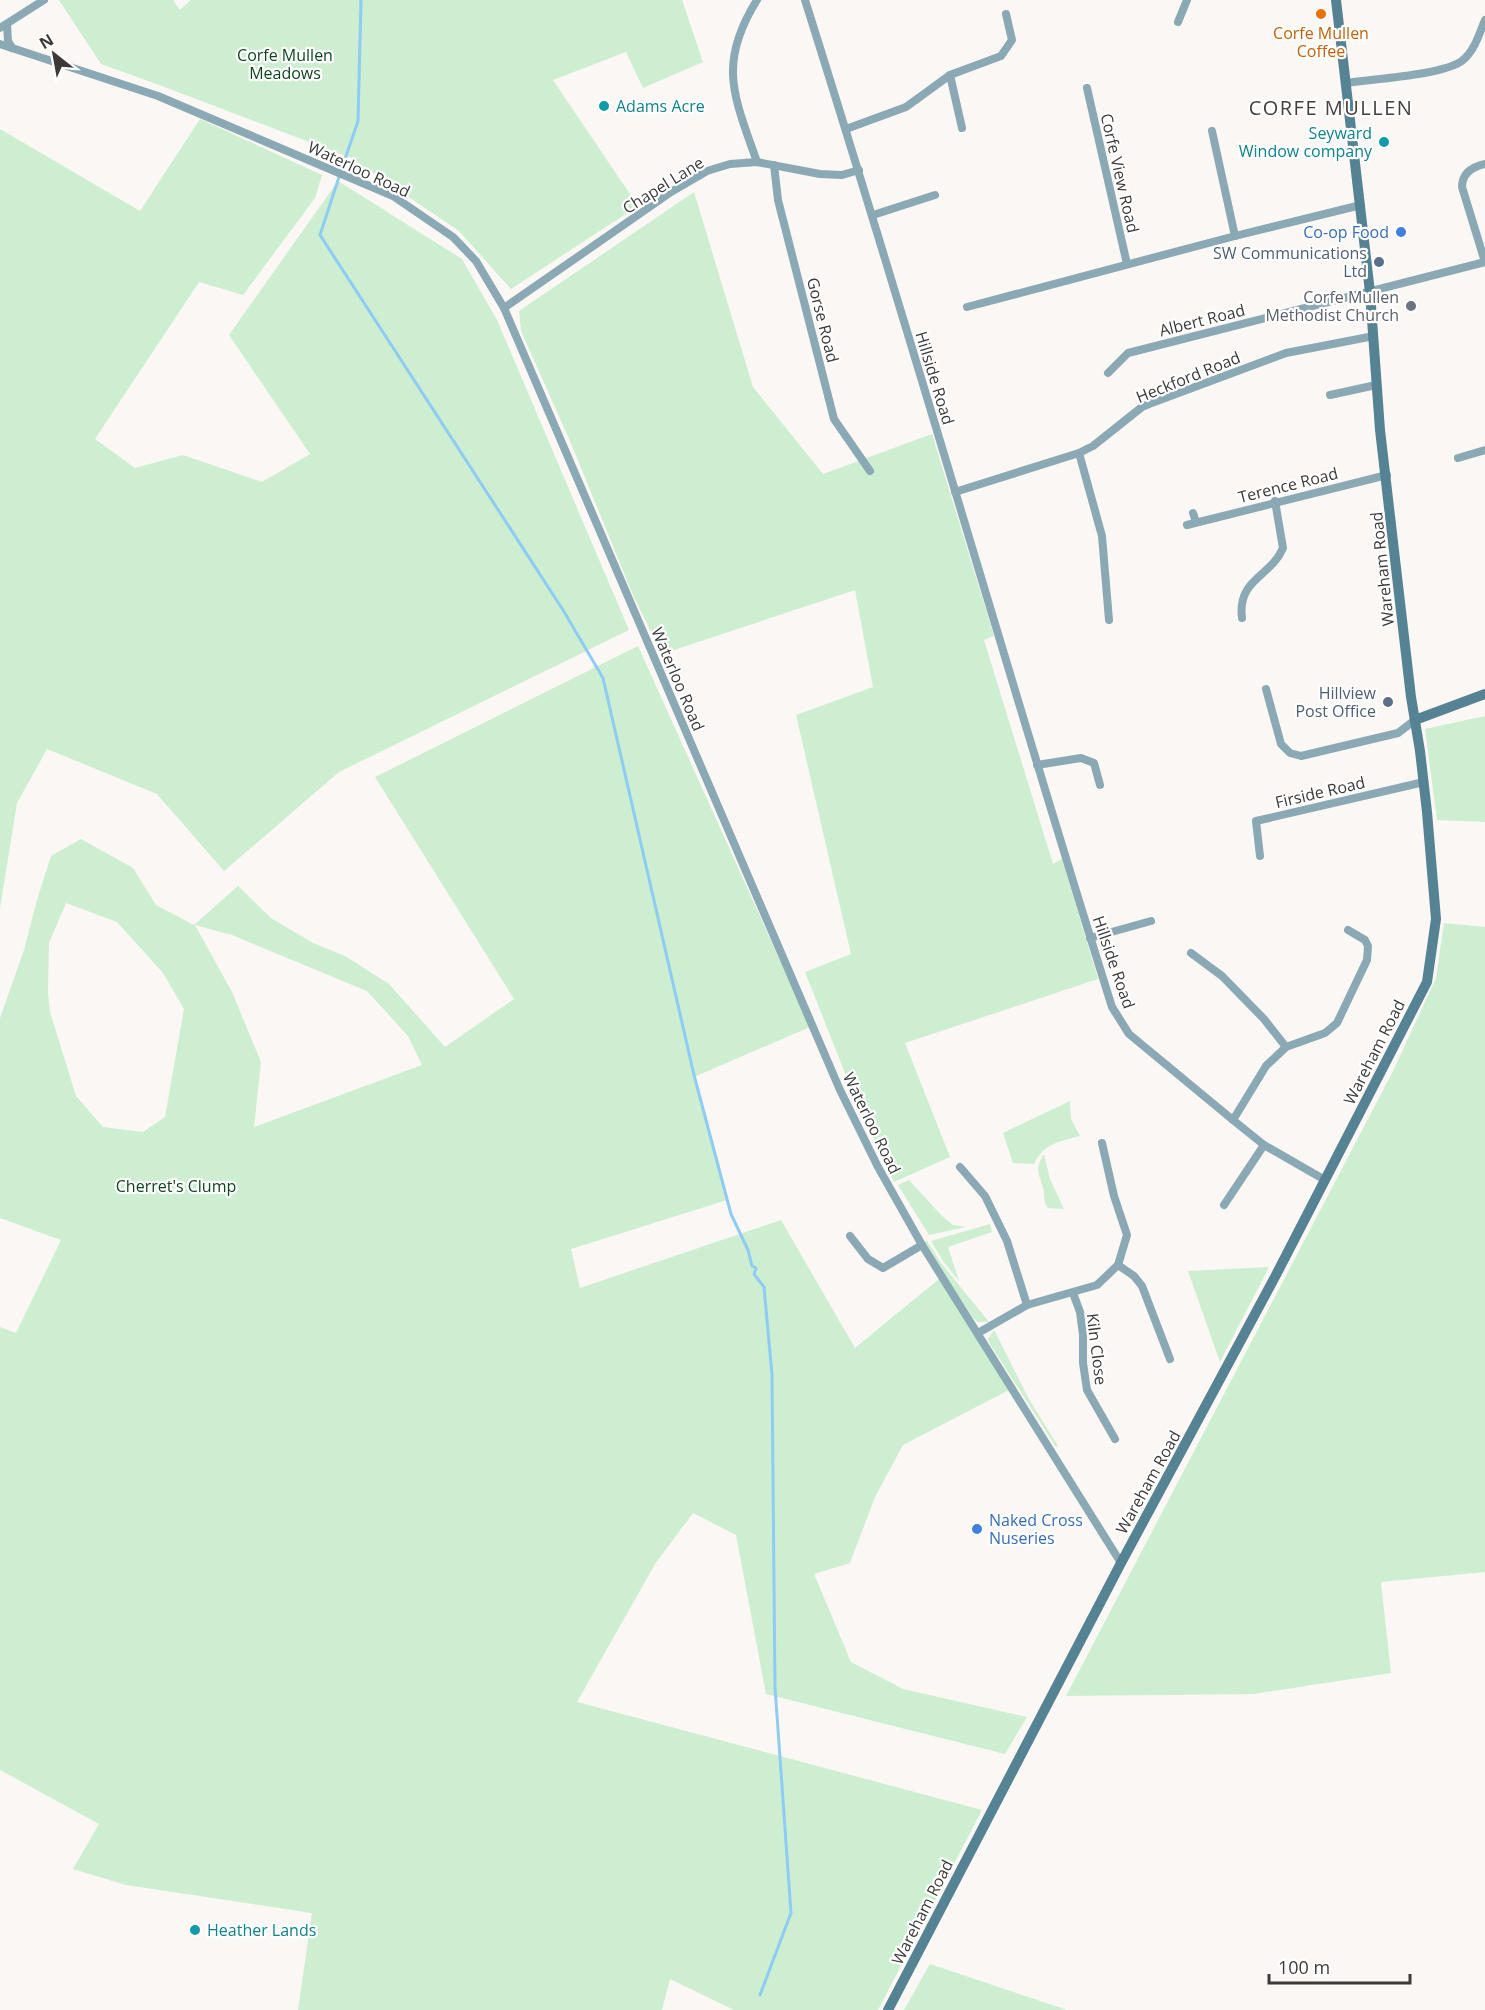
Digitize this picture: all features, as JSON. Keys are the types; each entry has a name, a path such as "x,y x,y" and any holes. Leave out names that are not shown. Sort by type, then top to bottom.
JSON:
{"street":[{"path":"12,48 3,26 44,0"},
{"path":"757,0 738,36 732,57 736,102 757,162"},
{"name":"Hillside Road","path":"805,0 873,215 1037,765 1112,1007 1129,1034 1233,1120 1264,1145 1325,1180"},
{"path":"1178,22 1187,0"},
{"name":"Wareham Road","path":"888,2010 1121,1563 1223,1377 1426,982 1436,919 1424,782 1376,385 1374,336 1361,205 1336,0"},
{"path":"846,129 906,106 950,75 1001,56 1012,40 1006,14"},
{"path":"1346,83 1441,70 1457,65 1471,52 1485,20"},
{"name":"Waterloo Road","path":"0,44 158,96 393,196 453,237 476,261 504,308 840,1090 878,1167 922,1245 1121,1563"},
{"path":"950,75 962,128"},
{"name":"Corfe View Road","path":"1087,88 1128,264"},
{"path":"1212,132 1235,236"},
{"name":"Chapel Lane","path":"504,308 671,192 707,171 730,164 757,162 820,174 842,175 859,170"},
{"path":"1485,164 1466,173 1462,187 1485,262"},
{"name":"Gorse Road","path":"774,165 778,200 834,419 870,471"},
{"path":"873,215 935,195"},
{"path":"967,307 1361,205"},
{"name":"Albert Road","path":"1108,373 1128,352 1485,262"},
{"name":"Heckford Road","path":"955,492 1079,453 1093,446 1149,404 1286,353 1374,336"},
{"path":"1330,395 1376,385"},
{"path":"1458,458 1485,450"},
{"path":"1079,453 1102,536 1109,620"},
{"name":"Terence Road","path":"1187,525 1275,501 1387,475"},
{"path":"1242,618 1240,606 1245,592 1283,548 1275,501"},
{"path":"1194,513 1196,522"},
{"path":"1266,689 1281,744 1290,753 1301,756 1398,733 1415,720 1485,694"},
{"path":"1037,765 1081,758 1088,760 1094,763 1100,785"},
{"name":"Firside Road","path":"1260,856 1256,821 1424,782"},
{"path":"1090,938 1151,921"},
{"path":"1233,1120 1266,1066 1286,1047 1324,1033 1337,1023 1366,960 1368,946 1365,940 1348,930"},
{"path":"1191,953 1222,976 1264,1019 1286,1047"},
{"path":"978,1334 1027,1305 1097,1285 1118,1265 1127,1235 1114,1196 1102,1143"},
{"path":"1224,1205 1264,1145"},
{"path":"960,1167 985,1196 1002,1232 1027,1305"},
{"path":"850,1236 868,1259 883,1268 922,1245"},
{"path":"1118,1265 1134,1276 1142,1286 1170,1359"},
{"name":"Kiln Close","path":"1073,1293 1080,1312 1087,1390 1115,1439"}],"green space":[{"name":"Corfe Mullen Meadows","path":"59,0 173,0 180,10 191,0 682,0 703,62 643,88 626,52 553,80 638,206 511,289 459,231 351,158 101,64"},
{"path":"200,119 322,175 315,198 243,295 199,282 95,439 135,468 183,455 262,482 310,454 229,335 338,181 462,259 497,320 629,630 339,772 224,871 157,794 47,749 17,803 0,908 0,129 140,211"},
{"path":"694,192 753,387 823,474 932,434 994,636 984,640 1053,864 1062,859 1098,979 905,1043 950,1157 894,1182 856,1101 805,972 851,954 796,715 873,687 855,590 662,654 633,595 570,441 521,331 519,311"},
{"name":"Cherret's Clump","path":"638,646 810,1027 694,1077 727,1200 571,1249 580,1288 781,1220 855,1348 939,1279 1009,1390 903,1445 875,1497 850,1563 814,1574 851,1662 903,1689 1027,1717 1005,1754 766,1694 736,1535 693,1513 655,1564 577,1702 982,1810 878,2010 734,2010 670,1979 662,2010 298,2010 312,1913 126,1885 73,1869 99,1824 0,1770 0,1327 16,1333 61,1240 0,1218 0,1018 24,950 51,856 81,839 133,868 156,905 194,925 238,886 271,918 313,943 345,956 389,984 445,1047 514,999 375,777","holes":["66,903 117,922 163,973 184,1009 165,1117 143,1132 103,1127 76,1096 50,1012 48,992 49,943","195,925 232,935 367,991 408,1036 422,1065 254,1127 261,1062 232,992"]},
{"path":"1485,716 1485,822 1437,820 1425,729"},
{"path":"1444,923 1485,927 1485,1572 1381,1582 1391,1673 1253,1694 1066,1696 1392,1073 1436,978"},
{"path":"1070,1101 1071,1119 1080,1136 1047,1147 1034,1164 1013,1163 1003,1133"},
{"path":"1044,1154 1050,1179 1064,1209 1048,1208 1045,1203 1038,1171"},
{"path":"909,1180 953,1225 966,1227 929,1235 898,1185"},
{"path":"990,1224 992,1232 948,1247 959,1281 931,1241"},
{"path":"927,1241 941,1263 989,1322 978,1322 973,1318 923,1242"},
{"path":"1269,1267 1220,1362 1188,1271"},
{"path":"994,1330 1030,1401 1058,1446 1056,1447 990,1344 988,1339"},
{"path":"930,1964 1067,2010 904,2010"}],"waterway":[{"path":"341,171 358,121 361,0"},
{"path":"339,177 320,235 563,610 603,678 694,1075 731,1214 748,1250 752,1266 756,1268 754,1274 764,1287 772,1375 775,1687 791,1913 760,1995"}],"place":[{"name":"Corfe Mullen Coffee","path":"1321,14"},
{"name":"Adams Acre","path":"604,106"},
{"name":"Seyward Window company","path":"1384,142"},
{"name":"Co-op Food","path":"1401,232"},
{"name":"SW Communications Ltd","path":"1379,262"},
{"name":"Corfe Mullen Methodist Church","path":"1411,306"},
{"name":"Hillview Post Office","path":"1388,702"},
{"name":"Naked Cross Nuseries","path":"977,1529"},
{"name":"Heather Lands","path":"195,1930"}],"district":[{"name":"CORFE MULLEN","path":"1331,107"}]}
